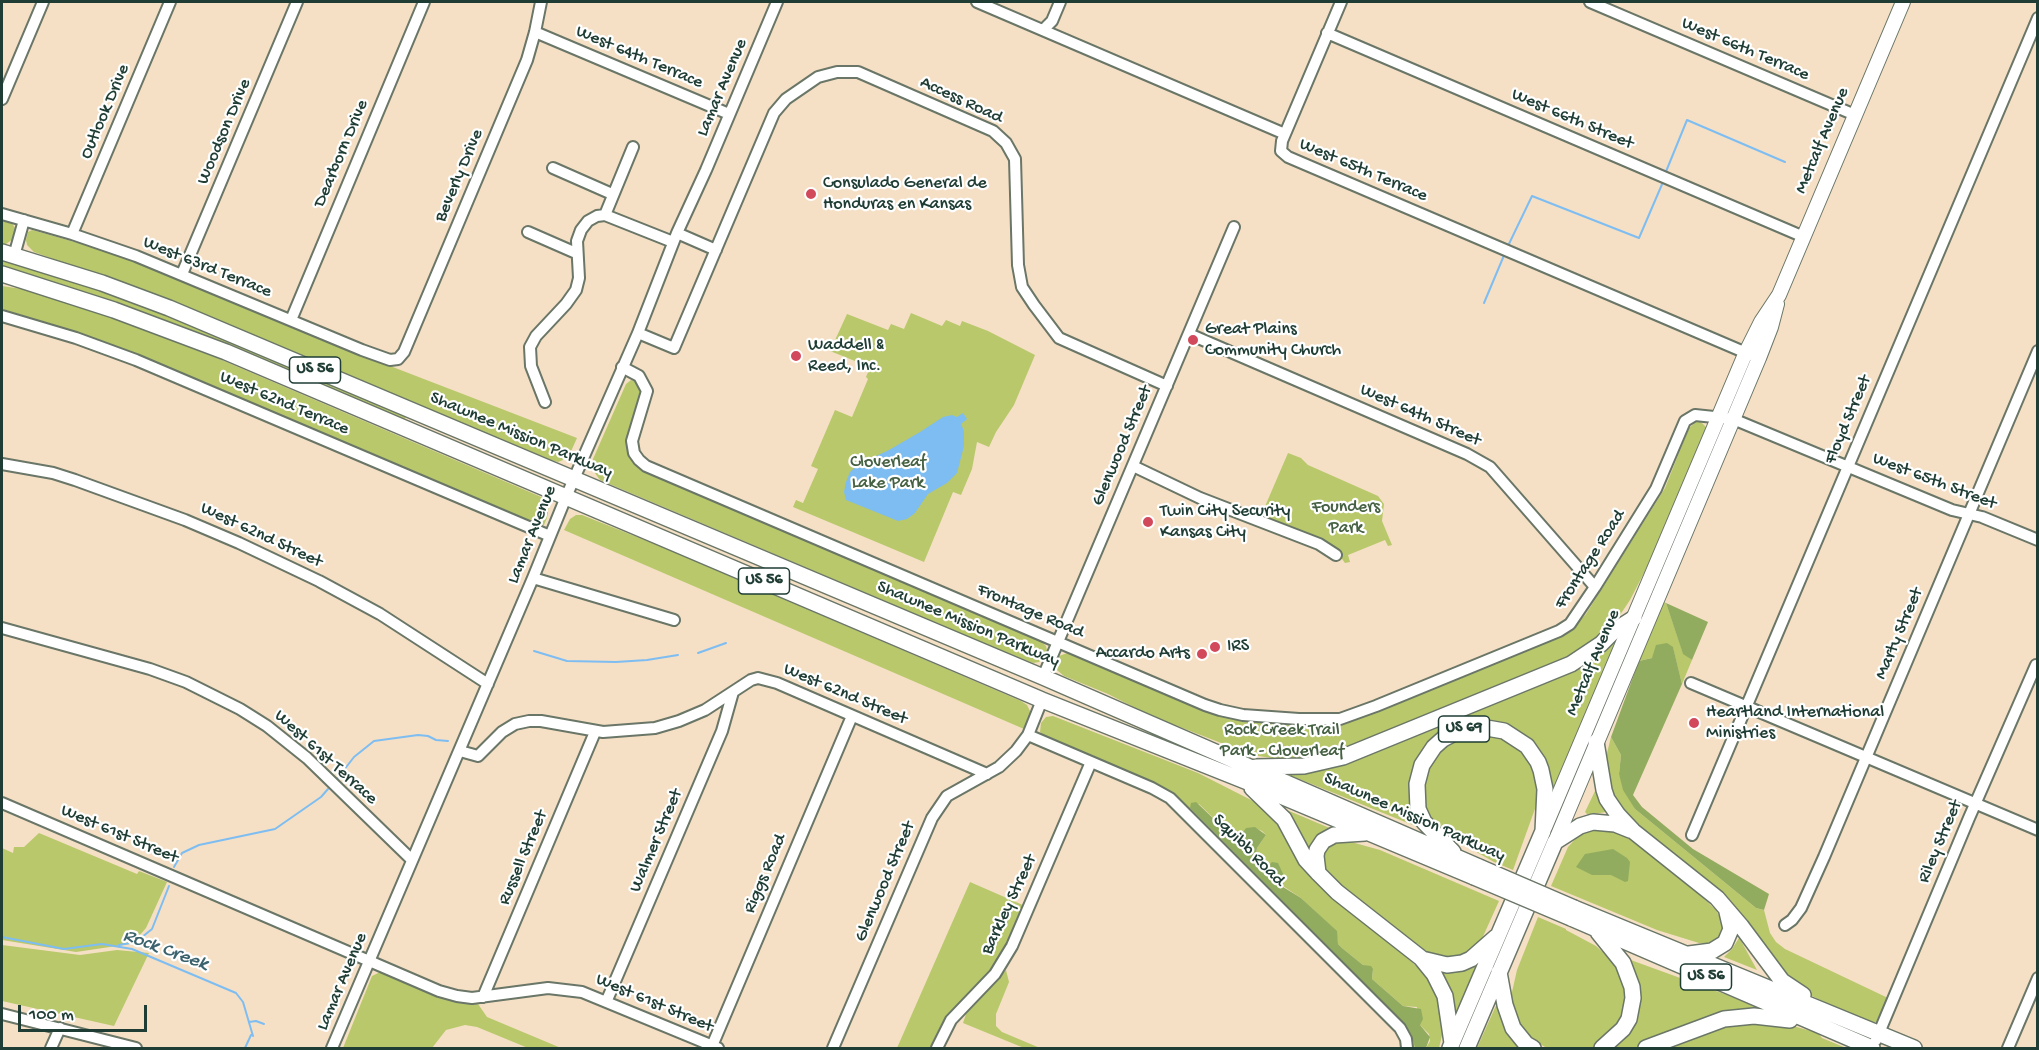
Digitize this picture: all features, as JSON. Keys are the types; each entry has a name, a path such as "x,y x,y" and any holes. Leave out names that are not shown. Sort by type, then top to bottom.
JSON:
{"highway":[{"name":"Shawnee Mission Parkway","path":"8,254 102,283 169,308 1043,678 1368,832 1476,872 1573,913 1686,954 1820,1018 1872,1048"},
{"name":"Shawnee Mission Parkway","path":"2,274 92,302 184,336 1042,700 1247,774 1460,859 1476,872"},
{"path":"1247,774 1343,758 1571,664 1634,618"},
{"path":"1013,687 1035,683 1043,678"},
{"path":"1042,700 1073,691"},
{"name":"US 69","path":"1460,859 1424,822 1418,809 1417,784 1422,765 1434,747 1460,730 1493,728 1512,735 1527,746 1538,762 1544,780 1543,831"},
{"path":"1596,742 1607,799 1633,831 1700,883 1727,910 1782,981 1814,1000 1820,1018 1808,1027 1787,1019 1769,1016 1740,1016 1709,1023 1646,1048"},
{"path":"1247,774 1284,819 1301,853 1318,873 1337,892 1421,958 1441,986 1445,996 1456,1047"},
{"path":"1555,842 1580,826 1593,822 1615,824 1633,831"},
{"name":"Metcalf Avenue","path":"1456,1047 1498,935 1543,831"},
{"path":"1318,873 1316,856 1323,841 1334,835 1368,832"},
{"name":"Metcalf Avenue","path":"1456,1047 1499,972 1555,842"},
{"path":"1686,954 1712,951 1725,943 1731,929 1727,910"},
{"name":"Shawnee Mission Parkway","path":"1573,913 1596,929 1820,1018 1879,1033 1914,1048"},
{"path":"1596,929 1623,963 1632,987 1633,998 1629,1019 1623,1029 1602,1048"},
{"path":"1421,958 1447,965 1462,963 1471,959 1498,935"},
{"path":"1499,972 1505,1005 1513,1028 1526,1044 1533,1048"}],"main road":[{"name":"Metcalf Avenue","path":"1555,842 1733,419 1761,322 1779,295 1903,2"},
{"name":"Metcalf Avenue","path":"1543,831 1719,417 1753,355"}],"street":[{"path":"2,99 43,2"},
{"name":"Outlook Drive","path":"72,234 170,2"},
{"name":"Woodson Drive","path":"182,274 297,2"},
{"name":"Dearborn Drive","path":"291,320 424,2"},
{"name":"Beverly Drive","path":"398,359 404,352 527,60 541,2"},
{"name":"Lamar Avenue","path":"332,1048 460,751 573,479 638,333 675,238 776,2"},
{"name":"West 65th Terrace","path":"977,2 1285,134 1281,151 1288,157 1753,355"},
{"path":"1043,30 1052,21 1060,2"},
{"path":"1285,134 1341,2"},
{"name":"West 66th Terrace","path":"1590,2 1855,115"},
{"name":"Floyd Street","path":"1692,835 2037,18"},
{"name":"West 64th Terrace","path":"535,32 729,114"},
{"name":"West 66th Street","path":"1327,33 1804,237"},
{"name":"Access Road","path":"638,333 674,348 774,113 786,99 818,77 837,72 858,72 993,130 1006,143 1016,159 1018,265 1022,287 1059,338 1167,386"},
{"path":"605,215 633,147"},
{"path":"553,168 612,194"},
{"name":"West 63rd Terrace","path":"2,214 72,234 182,274 362,350 390,360 398,359"},
{"path":"545,402 531,366 530,347 536,336 576,290 579,278 577,241 588,221 605,215 716,250"},
{"path":"8,254 24,220"},
{"name":"Glenwood Street","path":"1043,678 1234,227"},
{"path":"528,232 576,253"},
{"name":"West 62nd Terrace","path":"2,316 76,338 136,360 550,536"},
{"name":"West 64th Street","path":"1189,334 1467,454 1490,467 1595,587"},
{"name":"Marty Street","path":"1785,925 1802,908 2037,351"},
{"name":"Frontage Road","path":"622,367 639,376 647,391 632,441 634,453 646,465 1220,710 1243,715 1299,719 1340,719 1369,709 1559,631 1570,624 1656,489 1685,421 1695,415 1719,417"},
{"name":"West 65th Street","path":"1719,417 1733,419 1952,510 1982,517 2037,540"},
{"name":"West 62nd Street","path":"2,464 53,473 116,494 185,520 278,560 380,614 488,684"},
{"path":"1133,466 1200,498 1319,544 1336,555"},
{"path":"533,578 674,620"},
{"name":"West 61st Terrace","path":"2,628 150,669 186,682 240,709 274,732 307,759 412,860"},
{"name":"Riley Street","path":"1872,1048 2036,665"},
{"name":"West 62nd Street","path":"460,751 474,757 480,756 502,732 515,724 529,721 541,721 595,732 630,732 667,725 705,710 751,680 761,678 987,774"},
{"path":"1691,683 2037,830"},
{"name":"Walmer Street","path":"607,1000 722,731 733,692"},
{"name":"Glenwood Street","path":"833,1048 932,818 947,796 1004,763 1020,748 1028,735 1042,700"},
{"name":"Riggs Road","path":"715,1047 852,716"},
{"name":"Russell Street","path":"483,997 595,732"},
{"path":"1028,735 1091,762"},
{"name":"Squibb Road","path":"1091,762 1160,792 1174,801 1400,1028 1406,1039 1407,1048"},
{"name":"Barkley Street","path":"937,1048 951,1020 995,974 1012,946 1091,762"},
{"name":"West 61st Street","path":"2,803 443,992 464,997 483,997 555,988 582,992 607,1000 715,1047"},
{"path":"2008,1048 2037,978"},
{"path":"2,1014 136,1048"},
{"path":"51,1048 60,1028"}],"green space":[{"path":"2,219 12,223 15,228 13,239 6,244 2,244"},
{"path":"32,230 133,261 346,349 577,438 568,458 558,462 551,460 174,302 34,252 27,245 26,240 28,232"},
{"path":"2,260 78,282 157,311 406,416 405,419 132,308 2,267"},
{"path":"2,286 22,289 97,312 217,358 539,496 545,499 549,506 544,525 540,527 12,315 2,308"},
{"name":"Cloverleaf Lake Park","path":"911,313 942,326 946,320 960,326 962,321 988,331 1035,355 1014,405 989,447 977,442 972,469 961,495 953,492 924,562 793,507 796,500 803,503 818,469 811,466 835,410 852,417 868,379 866,377 870,367 830,351 847,314 888,330 891,324 904,329"},
{"path":"631,380 638,382 642,392 626,443 630,458 640,469 1040,640 1046,646 1045,657 1033,663 1000,650 600,480 592,469 593,459 626,384"},
{"name":"Rock Creek Trail Park - Cloverleaf","path":"1696,422 1701,422 1707,432 1659,544 1630,600 1620,615 1600,636 1570,658 1343,751 1310,759 1278,759 1252,755 1149,715 1108,694 1064,676 1057,670 1056,662 1059,656 1070,652 1210,713 1233,719 1322,725 1336,725 1355,720 1556,639 1573,628 1586,614 1665,488 1689,428"},
{"name":"Founders Park","path":"1288,453 1301,458 1308,465 1378,496 1384,504 1382,521 1392,545 1388,546 1385,540 1348,555 1350,562 1345,563 1337,552 1255,513 1255,508 1263,511"},
{"path":"576,515 582,515 667,549 1021,701 1027,705 1031,713 1028,722 1024,729 564,530 570,519"},
{"path":"1662,601 1666,603 1683,653 1692,660 1682,684 1673,648 1652,658 1639,661"},
{"path":"1666,603 1708,622 1692,660 1683,654"},
{"path":"1621,633 1554,787 1551,786 1546,764 1500,724 1426,749 1420,828 1287,774 1287,772 1330,767"},
{"path":"1667,643 1673,647 1682,684 1633,795 1642,807 1693,849 1769,894 1764,910 1756,908 1635,809 1623,790 1619,774 1621,755 1611,737 1639,661 1652,658 1656,645"},
{"path":"1053,716 1198,773 1257,803 1273,815 1306,871 1335,900 1427,976 1440,996 1444,1027 1439,1048 1426,1048 1430,1041 1429,1034 1420,1025 1417,1007 1403,1006 1372,979 1373,970 1363,965 1338,944 1336,931 1301,898 1283,886 1285,878 1255,862 1257,848 1266,835 1262,831 1247,828 1241,837 1233,837 1199,804 1190,808 1401,1020 1411,1034 1415,1048 1413,1048 1405,1026 1151,783 1043,735 1040,732 1041,723 1046,717"},
{"path":"1481,734 1501,736 1515,744 1526,756 1538,778 1536,806 1513,870 1450,837 1437,826 1424,801 1426,773 1437,754 1453,741"},
{"path":"1611,737 1621,755 1619,774 1635,809 1756,908 1764,910 1770,933 1785,949 1888,998 1876,1022 1867,1023 1804,992 1788,979 1787,974 1728,898 1630,821 1613,801 1606,757"},
{"path":"1595,791 1606,812 1588,815 1585,812"},
{"path":"1196,802 1233,837 1239,838 1246,828 1255,827 1266,835 1257,848 1255,862 1266,868 1272,862 1278,863 1285,878 1283,887 1301,898 1337,931 1338,944 1342,948 1363,965 1371,966 1372,979 1403,1006 1421,1009 1423,1019 1420,1025 1430,1037 1426,1048 1415,1048 1411,1034 1401,1020 1190,808 1191,803"},
{"path":"1282,808 1332,829 1311,857"},
{"path":"1593,829 1611,831 1628,838 1687,883 1716,910 1724,925 1722,936 1710,944 1699,943 1657,930 1551,886 1568,847 1581,833"},
{"path":"39,833 137,874 139,871 167,882 146,928 139,936 130,944 76,952 2,940 2,848 13,853 14,847 24,847"},
{"path":"1344,840 1380,850 1499,901 1481,941 1469,953 1456,959 1433,956 1404,935 1339,885 1324,868 1322,856 1328,844"},
{"path":"1613,849 1630,862 1628,881 1625,882 1611,875 1592,875 1576,867 1585,854"},
{"path":"970,882 1025,906 998,964 933,1048 897,1048"},
{"path":"1538,917 1596,946 1618,966 1628,998 1621,1021 1602,1042 1593,1047 1547,1048 1529,1038 1517,1021 1512,1004 1512,992 1517,970"},
{"path":"1739,938 1757,970 1724,957"},
{"path":"2,945 80,955 117,950 149,953 114,1026 2,1001"},
{"path":"1628,959 1768,1012 1698,1023 1634,1048 1614,1048 1625,1037"},
{"path":"1478,963 1454,1018 1437,970 1472,966"},
{"path":"1006,970 1009,982 996,1014 996,1026 1002,1032 1040,1048 1024,1048 963,1023 966,1014"},
{"path":"380,972 440,997 461,1003 478,1004 487,1017 561,1048 528,1048 477,1027 465,1025 446,1030 432,1048 343,1048 372,976"},
{"path":"1498,1001 1523,1048 1477,1048"},
{"path":"1754,1022 1793,1026 1818,1033 1822,1038 1846,1048 1665,1048 1726,1026"}],"water":[{"path":"963,413 967,419 961,424 964,431 964,446 957,473 947,483 928,494 915,513 907,519 898,521 846,500 844,492 846,482 850,472 859,464 889,450 943,417 952,415 957,417"}],"waterway":[{"path":"1665,174 1687,120 1785,162"},
{"path":"1507,248 1532,196 1639,238 1663,182"},
{"path":"1484,303 1505,253"},
{"path":"698,653 726,643"},
{"path":"534,651 567,661 616,662 678,655"},
{"path":"337,779 354,757 374,741 418,735 448,741"},
{"path":"174,867 182,853 199,845 275,829 321,797 328,789"},
{"path":"119,945 136,942 152,929 169,886"},
{"name":"Rock Creek","path":"2,937 64,949 102,944 132,949 236,993 243,1002 253,1036"},
{"path":"249,1022 256,1021 264,1024"},
{"path":"245,1048 251,1035"}],"place":[{"name":"Consulado General de Honduras en Kansas","path":"811,194"},
{"name":"Great Plains Community Church","path":"1193,340"},
{"name":"Waddell & Reed, Inc.","path":"796,356"},
{"name":"Twin City Security Kansas City","path":"1148,522"},
{"name":"IRS","path":"1215,647"},
{"name":"Accardo Arts","path":"1202,654"},
{"name":"Heartland International Ministries","path":"1694,723"}]}
